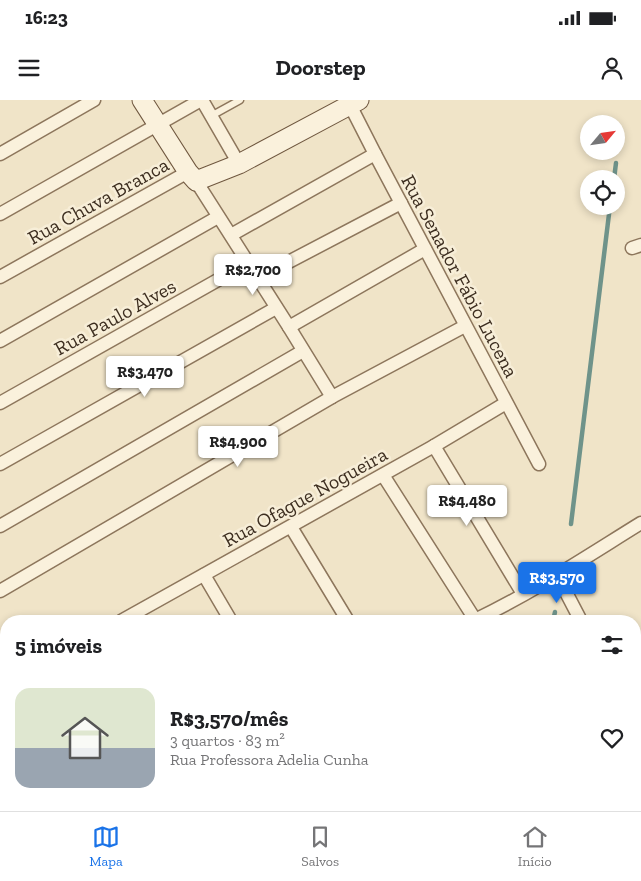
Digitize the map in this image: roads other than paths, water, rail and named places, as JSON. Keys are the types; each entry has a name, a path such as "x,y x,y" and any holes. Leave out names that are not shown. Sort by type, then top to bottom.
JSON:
{"street":[{"path":"0,154 94,100"},
{"path":"142,100 231,235 332,397"},
{"path":"0,214 202,100 239,164"},
{"path":"192,177 239,164 355,102"},
{"name":"Rua Senador Fábio Lucena","path":"355,102 375,154 538,464"},
{"path":"231,235 375,154"},
{"name":"Rua Chuva Branca","path":"0,277 192,177"},
{"path":"258,278 401,203"},
{"path":"0,341 218,217"},
{"path":"289,327 425,249"},
{"name":"Rua Paulo Alves","path":"0,403 248,263"},
{"path":"0,464 276,308"},
{"path":"0,590 332,397 465,326"},
{"path":"0,526 303,351"},
{"name":"Rua Ofague Nogueira","path":"132,615 383,475 506,403"},
{"path":"434,446 523,594"},
{"path":"383,475 471,615"},
{"path":"489,615 641,523"},
{"path":"290,527 344,615"},
{"path":"204,575 227,615"},
{"path":"557,575 577,615"}],"lane":[{"path":"211,116 240,100"}],"waterway":[{"path":"615,170 616,163"},
{"path":"571,524 609,215"}]}
